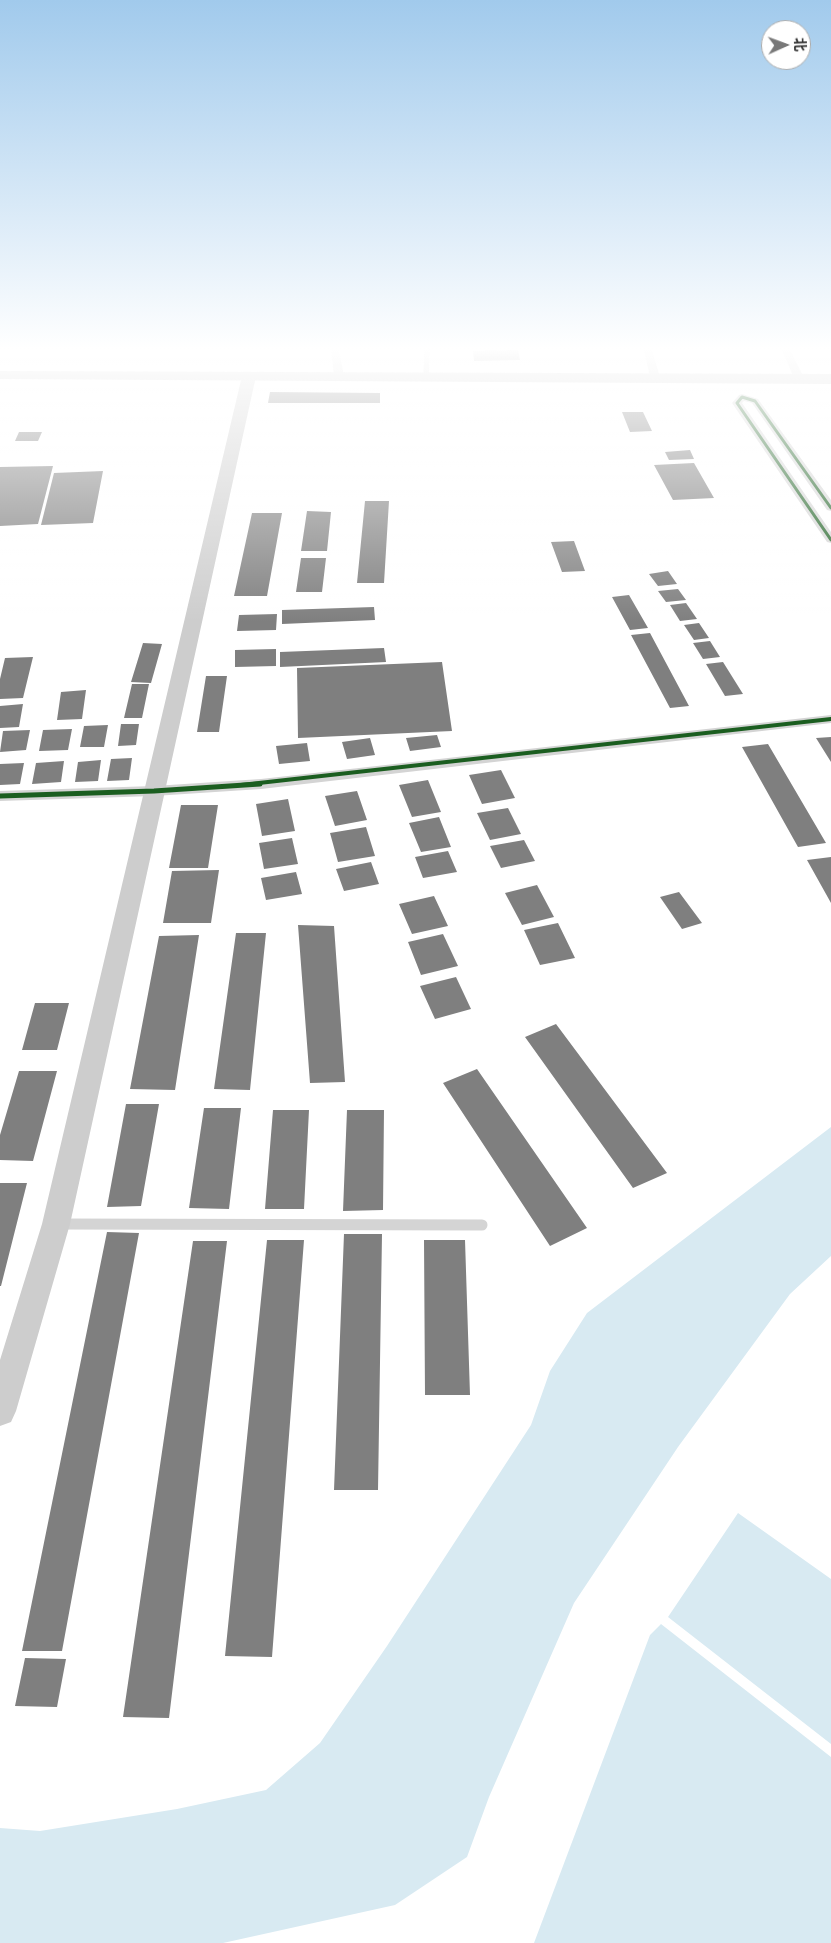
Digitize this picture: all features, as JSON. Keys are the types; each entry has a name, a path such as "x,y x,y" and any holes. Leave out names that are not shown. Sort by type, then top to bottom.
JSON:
{"main road":[{"path":"0,1411 56,1224 234,441"}],"street":[{"path":"763,441 831,540"},
{"path":"783,441 831,508"},
{"path":"0,796 154,791 260,784 831,719"}],"lane":[{"path":"56,1224 482,1225"}],"shaded area":[{"path":"831,1127 831,1256 790,1294 678,1447 574,1603 489,1797 467,1857 395,1905 223,1943 0,1943 0,1828 40,1831 177,1809 266,1790 320,1743 387,1646 531,1425 550,1371 587,1313"},
{"path":"738,1513 831,1579 831,1744 668,1617"},
{"path":"661,1624 831,1757 831,1943 534,1943 650,1635"}],"building":[{"path":"690,450 694,459 669,460 665,452"},
{"path":"694,463 714,498 673,500 654,465"},
{"path":"53,466 38,524 0,526 0,467"},
{"path":"103,471 93,523 41,525 54,473"},
{"path":"365,501 389,501 384,583 357,583"},
{"path":"307,511 331,512 327,551 301,551"},
{"path":"252,513 282,513 267,596 234,596"},
{"path":"574,541 585,571 562,572 551,542"},
{"path":"301,558 326,558 322,592 296,592"},
{"path":"668,571 677,584 658,586 649,574"},
{"path":"678,589 686,600 666,602 658,591"},
{"path":"629,595 648,628 630,630 612,597"},
{"path":"686,603 697,619 680,621 670,605"},
{"path":"374,607 375,620 282,624 282,610"},
{"path":"277,614 276,630 237,631 239,615"},
{"path":"699,623 709,638 694,640 684,625"},
{"path":"650,633 689,706 670,708 631,635"},
{"path":"710,641 720,657 703,659 693,643"},
{"path":"143,643 162,644 151,683 131,682"},
{"path":"384,648 386,662 280,667 280,652"},
{"path":"276,649 276,666 235,667 235,650"},
{"path":"33,657 23,698 0,699 0,679 5,658"},
{"path":"442,662 452,731 298,738 297,668"},
{"path":"723,662 743,694 725,696 706,664"},
{"path":"206,676 227,676 219,732 197,732"},
{"path":"132,684 149,684 142,718 124,718"},
{"path":"86,690 82,719 57,720 61,692"},
{"path":"23,704 19,727 0,728 0,706"},
{"path":"121,724 139,724 136,745 118,746"},
{"path":"108,725 104,747 80,747 84,726"},
{"path":"72,729 68,750 39,751 43,730"},
{"path":"30,730 26,750 0,752 3,731"},
{"path":"437,735 441,747 410,751 406,738"},
{"path":"831,737 831,762 816,738"},
{"path":"370,738 375,755 347,759 342,742"},
{"path":"307,743 310,761 279,764 276,746"},
{"path":"768,744 826,843 798,847 742,747"},
{"path":"132,758 129,780 107,781 111,759"},
{"path":"101,760 98,781 75,782 78,762"},
{"path":"64,761 61,782 32,784 36,763"},
{"path":"24,763 20,784 0,785 0,764"},
{"path":"501,770 515,798 482,804 469,775"},
{"path":"428,780 441,812 412,817 399,785"},
{"path":"357,791 367,820 335,826 325,796"},
{"path":"288,799 295,831 262,836 256,804"},
{"path":"181,805 218,805 208,868 169,868"},
{"path":"508,808 521,834 490,840 477,813"},
{"path":"439,817 451,847 421,852 409,823"},
{"path":"366,827 375,856 338,862 330,833"},
{"path":"292,838 298,864 264,869 259,843"},
{"path":"524,840 535,861 501,868 490,846"},
{"path":"448,851 457,872 423,878 415,857"},
{"path":"831,857 831,903 807,860"},
{"path":"371,862 379,884 344,891 336,869"},
{"path":"219,870 211,923 163,923 172,871"},
{"path":"296,872 302,894 266,900 261,878"},
{"path":"537,885 554,917 522,925 505,893"},
{"path":"679,892 702,923 682,929 660,897"},
{"path":"434,896 448,926 412,934 399,904"},
{"path":"558,923 575,958 540,965 524,930"},
{"path":"298,925 334,926 345,1082 310,1083"},
{"path":"236,933 266,933 250,1090 214,1089"},
{"path":"443,934 458,966 421,975 408,942"},
{"path":"199,935 175,1090 130,1089 159,936"},
{"path":"456,977 471,1009 435,1019 420,986"},
{"path":"35,1003 69,1003 57,1050 22,1050"},
{"path":"556,1024 667,1173 633,1188 525,1037"},
{"path":"477,1069 587,1228 550,1246 443,1083"},
{"path":"19,1071 57,1071 33,1161 0,1160 0,1135"},
{"path":"126,1104 159,1104 141,1206 107,1207"},
{"path":"204,1108 241,1108 229,1209 189,1208"},
{"path":"273,1110 309,1110 304,1209 265,1209"},
{"path":"347,1110 384,1110 383,1210 343,1211"},
{"path":"0,1183 27,1183 1,1286 0,1286"},
{"path":"107,1232 139,1233 62,1651 22,1651"},
{"path":"344,1234 382,1234 378,1490 334,1490"},
{"path":"267,1240 304,1240 272,1657 225,1656"},
{"path":"424,1240 465,1240 470,1395 425,1395"},
{"path":"193,1241 227,1241 169,1718 123,1717"},
{"path":"25,1658 66,1659 57,1707 15,1706"}],"cycle path":[{"path":"763,441 831,540"},
{"path":"783,441 831,508"},
{"path":"0,796 154,791 261,784 831,719"}]}
